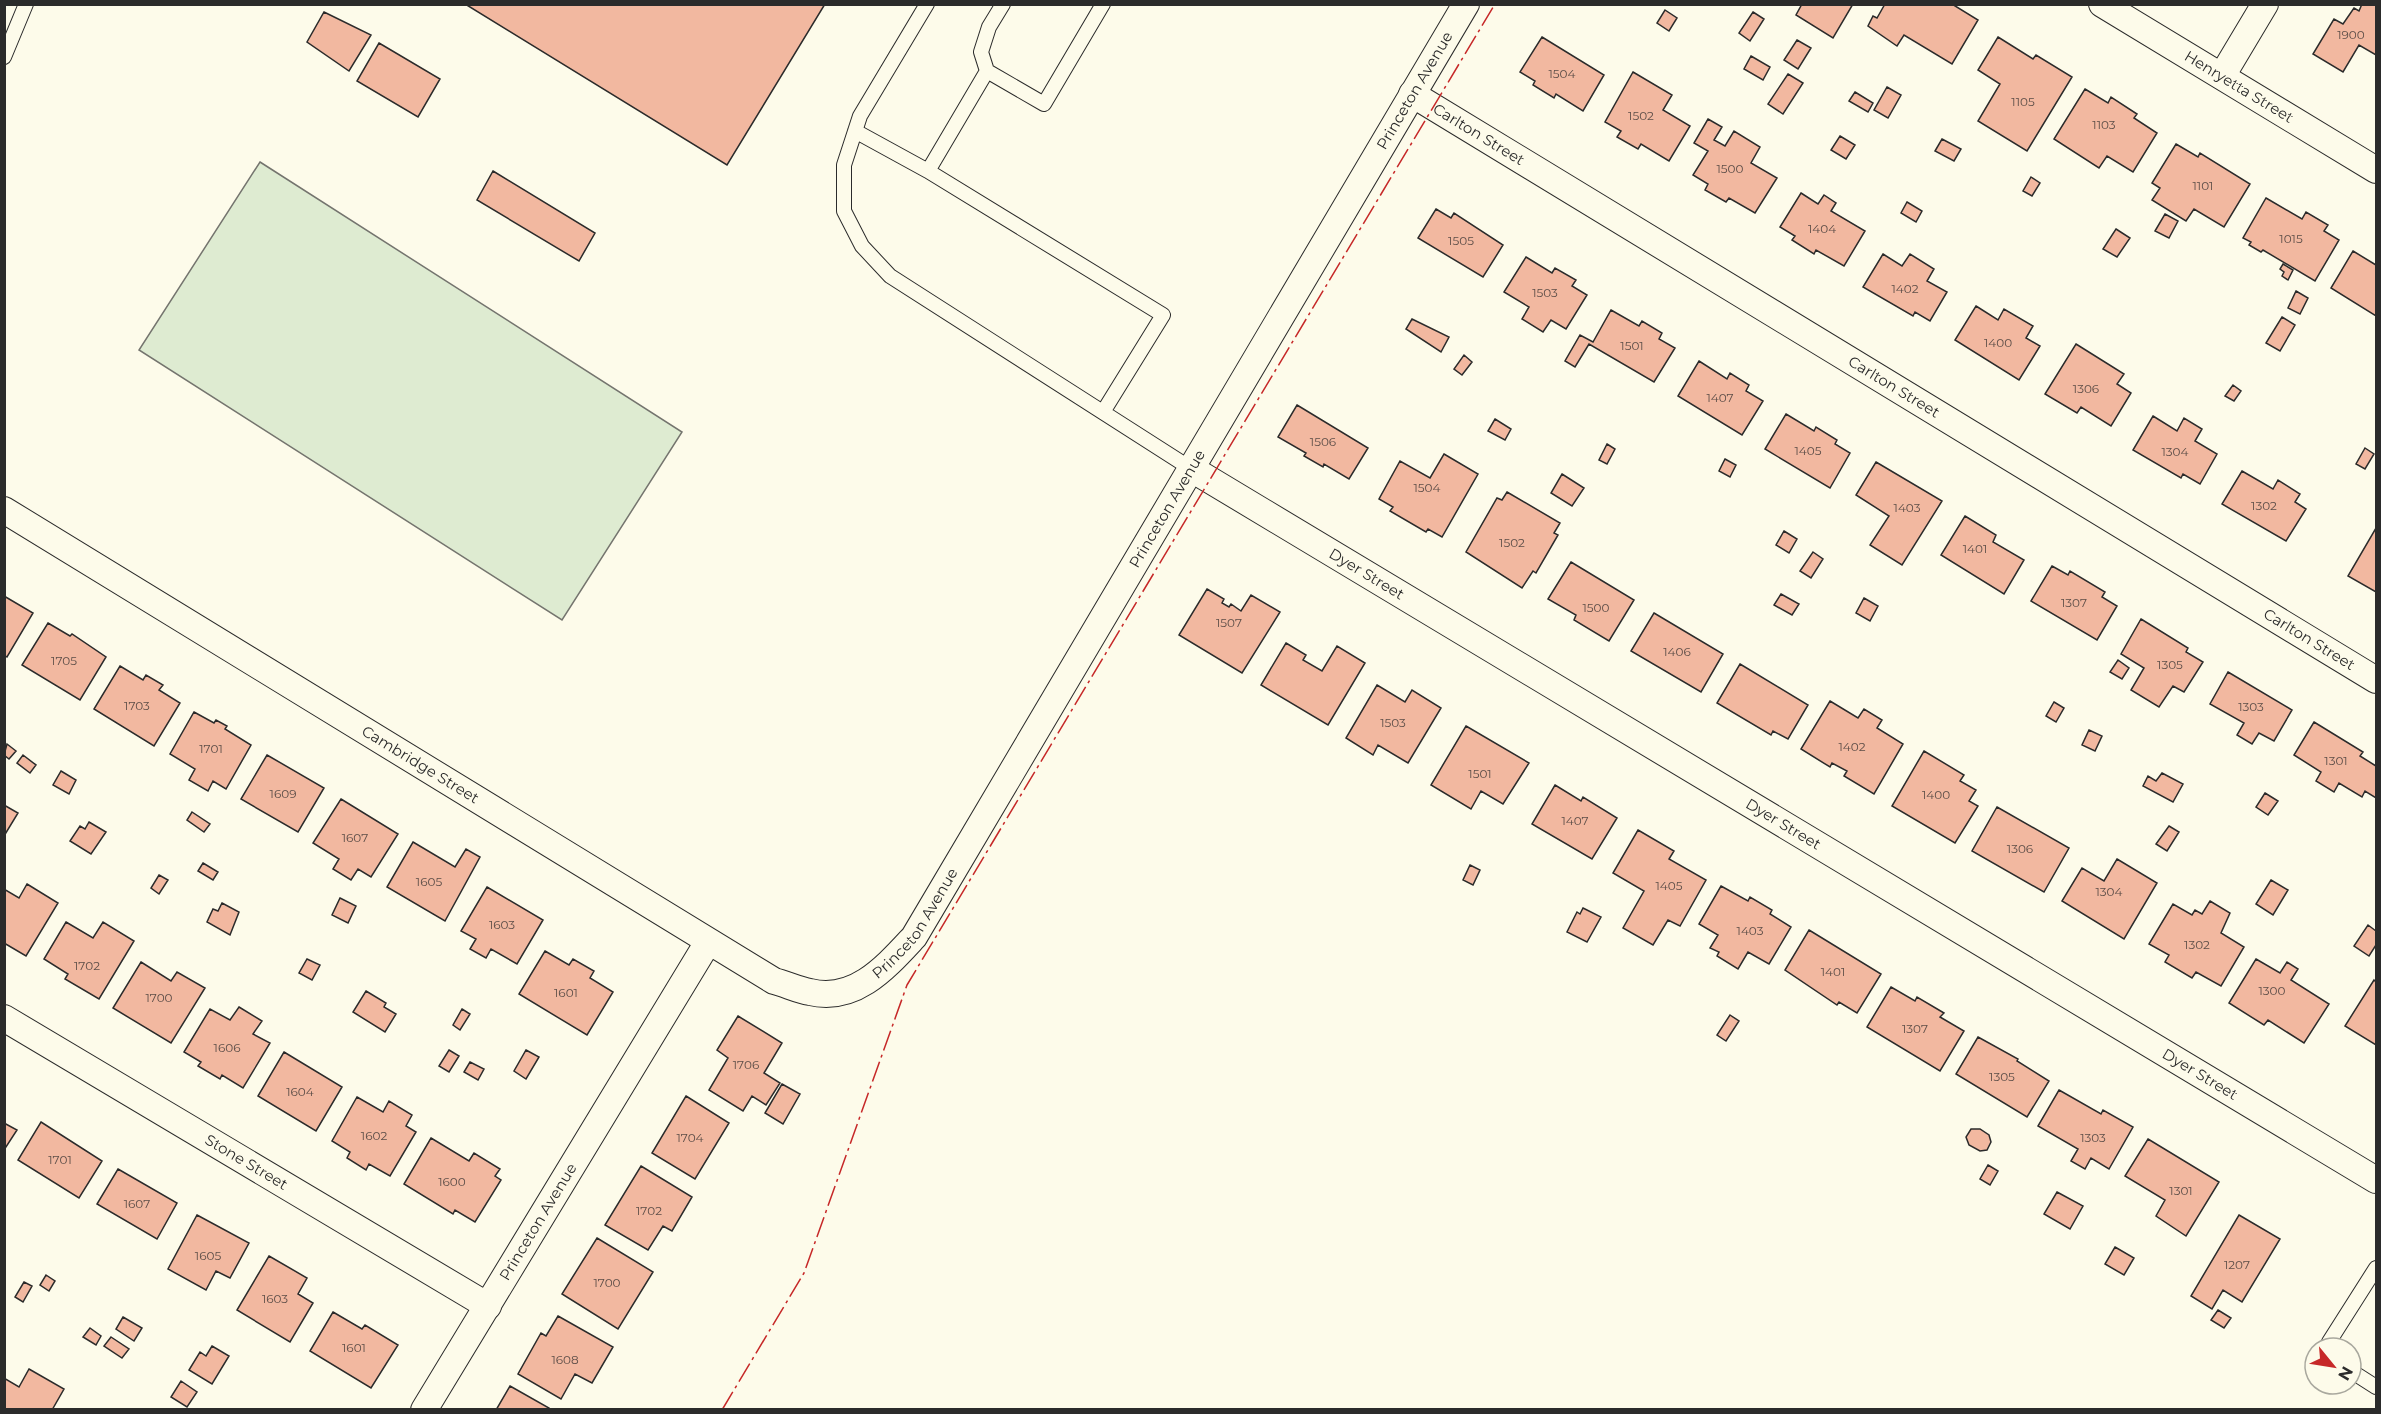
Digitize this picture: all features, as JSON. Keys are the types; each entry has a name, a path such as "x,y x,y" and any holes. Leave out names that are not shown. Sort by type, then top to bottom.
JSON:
{"street":[{"name":"Princeton Avenue","path":"845,993 880,973 914,937 1466,4"},
{"name":"Henryetta Street","path":"2102,4 2376,170"},
{"path":"2222,76 2265,4"},
{"name":"Carlton Street","path":"1412,94 2376,680"},
{"name":"Dyer Street","path":"1190,468 2376,1180"},
{"name":"Cambridge Street","path":"4,510 774,981 812,993 845,993"},
{"name":"Princeton Avenue","path":"424,1410 708,942"},
{"name":"Stone Street","path":"4,1018 488,1306"}],"lane":[{"path":"4,57 26,4"},
{"path":"927,4 860,116 844,165 844,211 862,246 890,276 1190,468"},
{"path":"1003,4 989,27 981,52 987,71 1044,104 1103,4"},
{"path":"928,171 987,71"},
{"path":"855,131 928,171 1163,315 1103,412"},
{"path":"2333,1336 2376,1268"},
{"path":"2363,1379 2376,1387"}],"green space":[{"path":"260,162 682,432 562,620 139,350"}],"building":[{"path":"465,4 825,4 727,165"},
{"path":"1802,4 1853,4 1833,38 1796,15"},
{"path":"1885,4 1952,4 1978,20 1952,64 1904,35 1897,46 1868,26 1873,16 1877,18"},
{"path":"2362,4 2376,4 2376,55 2359,45 2343,72 2313,54 2334,19 2343,24 2354,8 2359,11"},
{"path":"1665,10 1677,18 1669,31 1657,23"},
{"path":"324,12 371,35 349,71 307,42"},
{"path":"1753,12 1764,19 1750,41 1739,33"},
{"path":"1542,37 1604,75 1583,111 1556,94 1554,98 1533,85 1535,81 1520,72"},
{"path":"1998,37 2033,59 2036,55 2072,77 2027,151 1978,121 2000,84 1978,70"},
{"path":"1797,40 1811,48 1798,69 1784,60"},
{"path":"379,43 440,79 418,117 357,81"},
{"path":"1751,56 1770,67 1763,80 1744,69"},
{"path":"1633,72 1672,95 1663,110 1690,126 1669,161 1641,144 1638,149 1617,137 1621,131 1605,122"},
{"path":"1788,74 1803,83 1783,114 1768,104"},
{"path":"1887,87 1901,95 1888,118 1874,110"},
{"path":"2085,89 2108,103 2111,97 2137,114 2134,118 2157,133 2133,172 2107,156 2099,168 2054,139"},
{"path":"1855,92 1873,103 1868,112 1849,101"},
{"path":"1708,119 1722,127 1714,140 1725,146 1734,131 1760,147 1751,163 1777,178 1755,213 1729,198 1726,202 1705,190 1708,184 1693,175 1708,151 1694,143"},
{"path":"1840,136 1855,145 1846,159 1831,150"},
{"path":"1942,139 1961,149 1954,161 1935,151"},
{"path":"2176,144 2198,157 2200,153 2250,184 2224,227 2194,209 2186,221 2152,200 2160,188 2152,183"},
{"path":"493,171 595,233 579,261 477,200"},
{"path":"2031,177 2040,183 2032,196 2023,191"},
{"path":"1801,193 1818,204 1824,195 1836,203 1831,211 1865,231 1844,266 1816,250 1814,254 1792,240 1795,236 1780,227"},
{"path":"2266,198 2302,219 2306,212 2328,225 2324,231 2339,240 2315,281 2263,250 2261,252 2249,245 2251,242 2243,238"},
{"path":"1907,202 1922,211 1916,222 1901,213"},
{"path":"1436,209 1451,218 1454,213 1503,245 1483,277 1418,238"},
{"path":"2165,214 2178,221 2169,238 2155,231"},
{"path":"2116,229 2130,238 2117,257 2103,249"},
{"path":"2353,251 2376,265 2376,316 2331,288"},
{"path":"1883,254 1902,266 1910,254 1934,269 1927,281 1947,292 1930,321 1915,312 1913,316 1863,287"},
{"path":"1526,257 1552,273 1555,268 1576,280 1572,286 1587,295 1566,329 1551,320 1543,332 1522,319 1529,307 1504,292"},
{"path":"2283,264 2293,270 2288,280 2282,276 2284,272 2280,269"},
{"path":"2296,291 2308,298 2300,314 2288,308"},
{"path":"1976,306 1998,320 2004,309 2033,326 2026,338 2040,346 2019,380 1955,340"},
{"path":"1611,310 1639,326 1642,321 1662,333 1659,339 1675,348 1654,382 1589,344 1575,367 1565,361 1580,335 1593,342"},
{"path":"2282,317 2295,325 2280,351 2266,343"},
{"path":"1412,319 1449,337 1441,352 1406,329"},
{"path":"2076,344 2124,374 2117,384 2131,393 2111,426 2081,407 2077,413 2045,394"},
{"path":"1464,355 1472,362 1462,375 1454,369"},
{"path":"1699,361 1727,379 1730,373 1749,385 1746,391 1763,401 1742,435 1678,396"},
{"path":"2233,385 2241,391 2234,401 2225,396"},
{"path":"1297,405 1368,448 1349,479 1324,464 1323,467 1304,456 1306,453 1278,437"},
{"path":"1786,414 1814,431 1816,427 1837,440 1835,444 1850,453 1830,488 1765,449"},
{"path":"2153,416 2177,431 2184,418 2202,429 2195,441 2217,454 2200,484 2183,474 2181,478 2133,450"},
{"path":"1495,419 1511,429 1505,440 1488,431"},
{"path":"1607,444 1615,449 1607,464 1599,460"},
{"path":"2365,448 2374,454 2365,469 2356,464"},
{"path":"1444,454 1478,474 1442,537 1428,529 1426,532 1390,511 1393,507 1379,499 1400,461 1430,478"},
{"path":"1725,459 1736,465 1730,477 1719,471"},
{"path":"1876,462 1942,501 1902,565 1870,545 1889,516 1856,495"},
{"path":"2242,471 2273,489 2278,480 2300,494 2295,502 2306,509 2286,541 2222,504"},
{"path":"1562,474 1584,488 1572,506 1551,493"},
{"path":"1507,492 1560,523 1554,533 1558,535 1536,573 1533,571 1522,588 1466,552 1497,498 1502,500"},
{"path":"1965,516 1996,535 1993,542 2024,560 2004,594 1941,555"},
{"path":"2376,528 2376,592 2348,576"},
{"path":"1784,531 1797,539 1789,553 1776,545"},
{"path":"1813,552 1823,559 1811,578 1800,571"},
{"path":"1571,562 1634,600 1609,641 1574,620 1576,615 1548,599"},
{"path":"2052,566 2068,575 2070,571 2105,592 2102,597 2117,606 2097,640 2031,601"},
{"path":"1207,589 1224,599 1222,603 1229,607 1231,604 1241,611 1251,595 1280,612 1242,673 1179,635"},
{"path":"1781,594 1799,604 1792,615 1774,605"},
{"path":"4,596 33,613 7,657 4,655"},
{"path":"1864,598 1878,606 1870,621 1856,613"},
{"path":"1654,613 1723,654 1701,692 1631,651"},
{"path":"2141,619 2188,648 2186,652 2203,662 2184,692 2173,686 2159,707 2131,690 2144,668 2121,654"},
{"path":"48,623 70,636 72,634 106,657 80,700 22,665"},
{"path":"1286,643 1306,655 1303,660 1322,671 1337,646 1365,663 1328,725 1261,685"},
{"path":"2118,660 2129,668 2122,679 2110,672"},
{"path":"1740,664 1808,705 1788,739 1773,731 1771,735 1717,703"},
{"path":"120,666 143,680 146,675 163,685 159,690 180,703 154,746 94,709"},
{"path":"2228,672 2292,710 2274,741 2259,733 2252,744 2237,735 2244,723 2210,704"},
{"path":"1377,685 1405,702 1412,690 1441,708 1408,763 1378,745 1373,755 1346,738"},
{"path":"1830,701 1858,718 1864,709 1882,720 1877,728 1903,744 1874,794 1844,776 1847,771 1832,763 1830,767 1801,749"},
{"path":"2054,702 2064,708 2056,722 2046,716"},
{"path":"194,712 214,723 216,720 227,726 225,729 251,745 226,789 213,781 208,791 189,780 195,769 170,754"},
{"path":"2314,722 2363,752 2360,756 2376,766 2376,798 2365,791 2362,797 2339,783 2334,792 2316,781 2321,772 2294,755"},
{"path":"1466,726 1529,763 1503,804 1481,791 1471,809 1431,785"},
{"path":"2089,730 2102,736 2095,751 2082,745"},
{"path":"7,744 16,751 9,759 4,755"},
{"path":"1924,751 1964,775 1960,781 1976,790 1969,801 1978,806 1955,843 1892,806"},
{"path":"23,755 36,765 30,773 17,763"},
{"path":"267,755 324,788 298,832 241,799"},
{"path":"61,771 76,780 69,794 53,785"},
{"path":"2162,773 2183,784 2173,802 2143,786 2148,776 2156,781"},
{"path":"1555,785 1581,801 1583,797 1617,818 1592,859 1532,824"},
{"path":"2265,793 2278,801 2268,815 2256,807"},
{"path":"341,799 398,834 371,877 358,869 351,880 333,869 339,859 313,843"},
{"path":"4,805 18,813 4,836"},
{"path":"1997,807 2069,848 2044,892 1972,851"},
{"path":"192,812 210,824 204,832 187,820"},
{"path":"89,822 106,832 91,854 70,841 80,826 85,829"},
{"path":"2169,826 2179,832 2167,851 2156,844"},
{"path":"1638,830 1674,851 1669,859 1706,880 1680,926 1668,920 1653,945 1623,928 1644,891 1613,873"},
{"path":"413,842 455,867 466,849 480,857 445,921 387,887"},
{"path":"2117,859 2157,883 2124,939 2062,901 2082,868 2104,881"},
{"path":"203,863 218,872 213,880 198,871"},
{"path":"1470,865 1480,870 1473,885 1463,880"},
{"path":"159,875 168,880 159,894 151,888"},
{"path":"2271,880 2288,890 2273,915 2256,904"},
{"path":"27,884 58,903 26,956 4,943 4,889 19,898"},
{"path":"1721,886 1748,901 1750,897 1772,910 1770,914 1791,927 1769,964 1748,952 1738,969 1717,956 1719,952 1710,948 1718,935 1699,924"},
{"path":"487,887 543,920 517,964 491,949 486,958 470,949 476,939 461,931"},
{"path":"340,898 356,906 348,923 332,915"},
{"path":"2210,901 2230,913 2221,933 2244,947 2221,986 2196,972 2192,978 2165,962 2169,955 2149,944 2173,904 2192,915 2195,910 2202,914"},
{"path":"222,903 239,912 230,935 207,922 213,909 218,911"},
{"path":"1583,908 1601,917 1587,942 1567,932 1577,912 1580,914"},
{"path":"66,922 93,938 103,922 134,941 99,999 65,979 68,974 44,959"},
{"path":"2368,925 2376,931 2376,945 2369,956 2354,946"},
{"path":"1809,930 1881,974 1857,1013 1839,1002 1837,1005 1785,970"},
{"path":"545,951 569,965 573,959 594,971 590,978 613,992 587,1035 519,994"},
{"path":"307,959 320,965 312,980 299,973"},
{"path":"2256,959 2280,973 2287,962 2298,969 2291,980 2329,1004 2304,1043 2268,1020 2264,1025 2229,1003"},
{"path":"141,962 171,981 177,972 205,988 171,1043 113,1008"},
{"path":"2374,980 2376,982 2376,1045 2345,1026"},
{"path":"1891,987 1915,1001 1917,997 1944,1013 1940,1017 1964,1031 1940,1071 1867,1027"},
{"path":"366,991 386,1003 384,1007 396,1014 385,1032 353,1012"},
{"path":"239,1007 262,1021 253,1034 270,1043 243,1088 222,1075 220,1079 198,1066 201,1062 184,1052 210,1009 230,1020"},
{"path":"462,1009 470,1014 460,1030 453,1025"},
{"path":"1730,1015 1739,1021 1726,1041 1717,1035"},
{"path":"738,1016 782,1043 764,1073 780,1083 766,1105 752,1096 743,1111 709,1090 728,1058 717,1050"},
{"path":"1978,1037 2018,1059 2017,1061 2049,1081 2027,1117 1956,1074"},
{"path":"449,1050 459,1056 449,1072 439,1066"},
{"path":"526,1050 539,1057 526,1079 514,1071"},
{"path":"284,1052 342,1087 316,1131 258,1096"},
{"path":"470,1062 484,1069 478,1080 464,1072"},
{"path":"782,1084 800,1094 783,1124 765,1113"},
{"path":"2059,1090 2101,1114 2103,1110 2133,1127 2109,1169 2091,1158 2085,1169 2071,1161 2078,1149 2038,1126"},
{"path":"686,1096 729,1123 695,1179 652,1153"},
{"path":"357,1097 383,1112 389,1101 412,1115 406,1126 416,1132 390,1176 369,1164 366,1170 347,1158 350,1152 332,1141"},
{"path":"41,1122 102,1161 79,1198 18,1160"},
{"path":"4,1123 17,1130 4,1150"},
{"path":"1971,1129 1980,1129 1989,1135 1991,1142 1987,1150 1980,1151 1969,1145 1966,1137"},
{"path":"431,1138 469,1161 474,1153 500,1169 495,1176 501,1180 475,1222 455,1210 453,1214 404,1184"},
{"path":"2148,1139 2219,1182 2186,1236 2156,1216 2165,1200 2125,1176"},
{"path":"1988,1165 1998,1171 1990,1185 1980,1179"},
{"path":"641,1166 692,1197 672,1231 663,1226 648,1250 605,1225"},
{"path":"118,1169 177,1203 157,1239 97,1204"},
{"path":"2057,1192 2083,1206 2070,1229 2044,1214"},
{"path":"197,1215 249,1243 230,1278 216,1271 206,1290 168,1269"},
{"path":"2239,1215 2280,1239 2242,1302 2223,1290 2212,1309 2191,1296"},
{"path":"597,1238 653,1272 618,1329 562,1294"},
{"path":"2115,1247 2134,1258 2124,1275 2105,1264"},
{"path":"269,1256 307,1278 298,1294 313,1303 290,1342 237,1310"},
{"path":"46,1275 55,1281 49,1291 40,1285"},
{"path":"24,1282 32,1286 23,1302 15,1297"},
{"path":"2218,1310 2231,1318 2224,1328 2211,1320"},
{"path":"333,1312 362,1329 365,1325 398,1345 371,1388 310,1351"},
{"path":"558,1316 613,1347 592,1383 575,1374 561,1399 518,1374 541,1333 546,1336"},
{"path":"123,1317 142,1328 134,1341 116,1329"},
{"path":"90,1328 101,1336 96,1345 83,1337"},
{"path":"111,1337 129,1349 122,1358 104,1346"},
{"path":"212,1346 229,1356 212,1384 189,1370 200,1352 206,1356"},
{"path":"29,1369 64,1389 52,1410 4,1410 4,1378 19,1387"},
{"path":"181,1381 197,1392 187,1407 171,1397"},
{"path":"510,1386 549,1408 548,1410 496,1410"}],"power":[{"path":"722,1410 804,1273 907,985 1495,4"}]}
